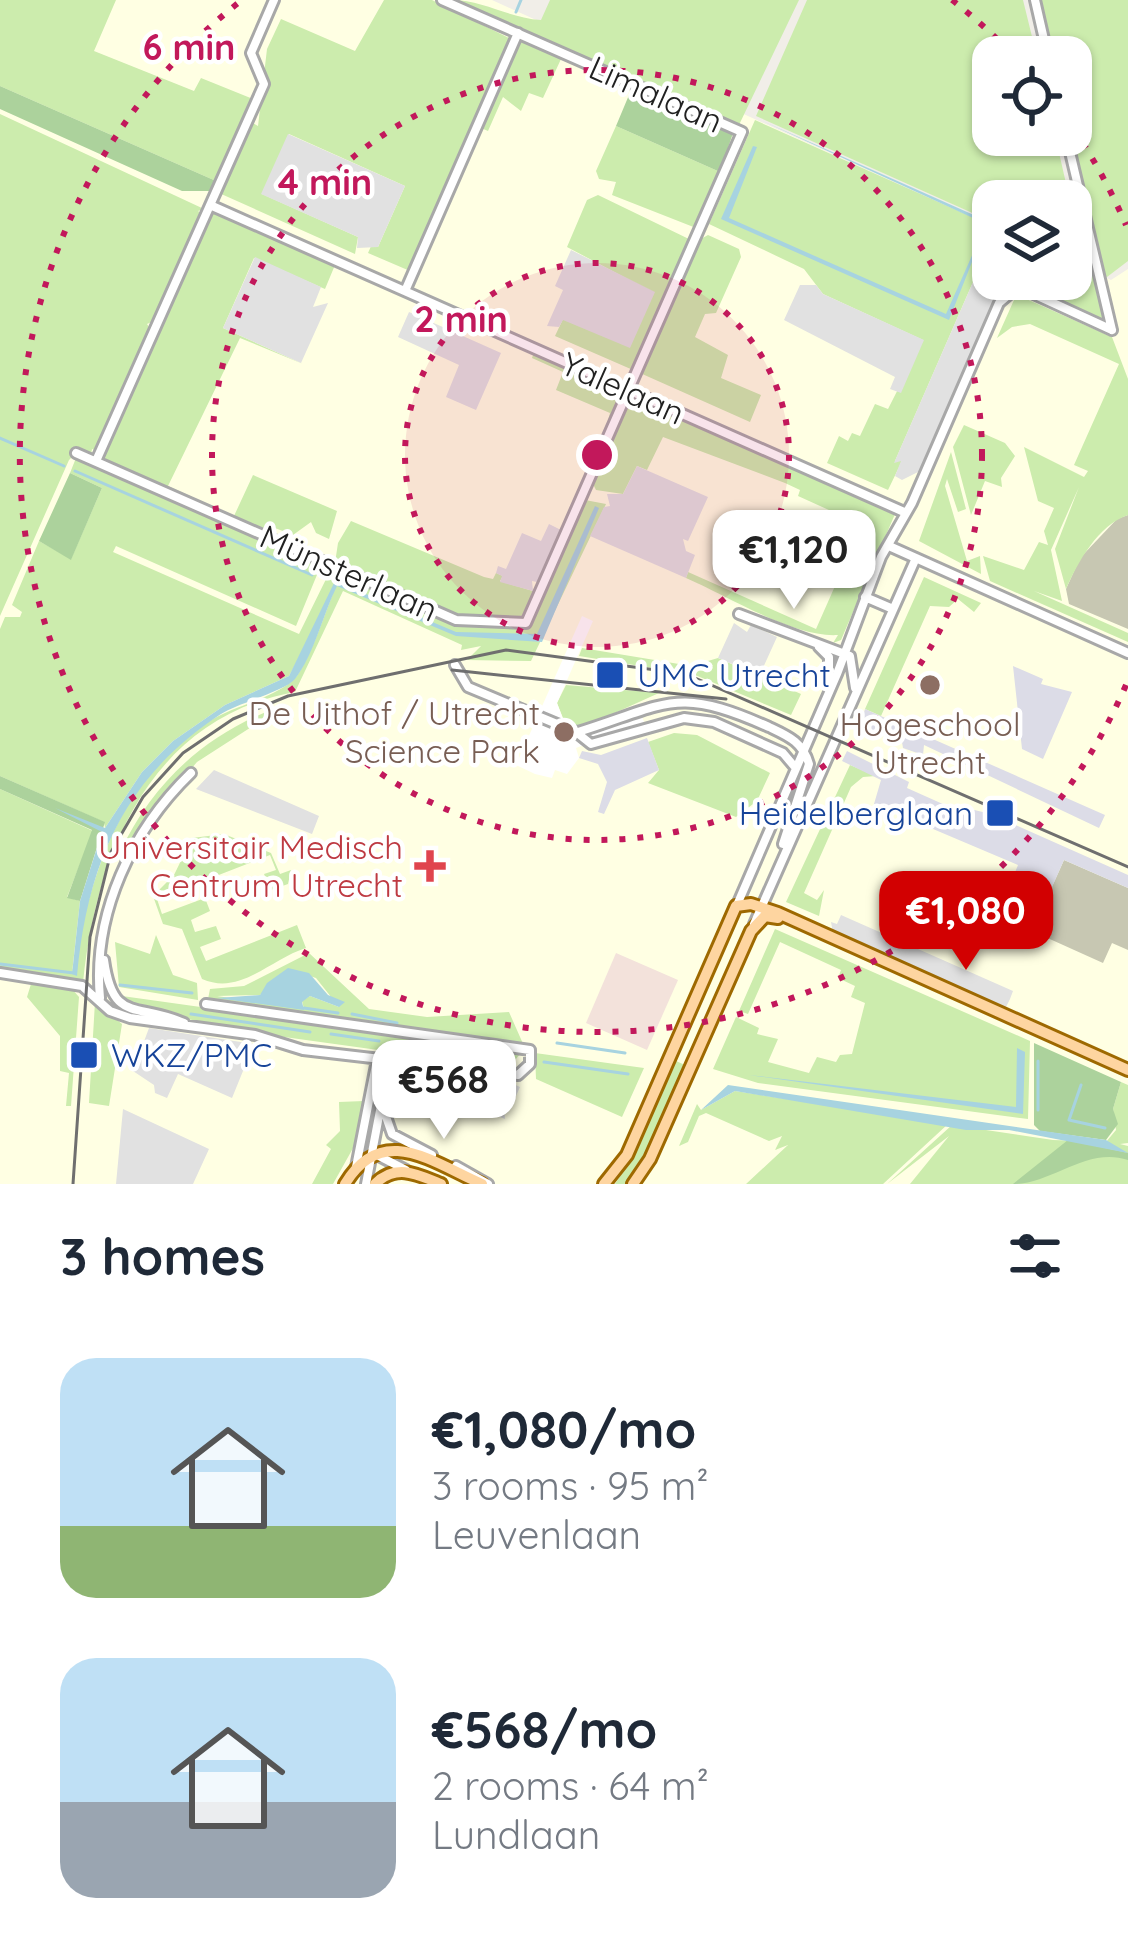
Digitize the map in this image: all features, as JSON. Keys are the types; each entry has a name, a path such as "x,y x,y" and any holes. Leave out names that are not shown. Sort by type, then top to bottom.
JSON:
{"main road":[{"path":"604,1184 627,1155 736,906 762,906 1128,1070"},
{"path":"633,1184 650,1159 751,931 768,915 786,919"},
{"path":"345,1184 374,1153 400,1150 485,1184"},
{"path":"370,1184 387,1174 410,1171 441,1184"}],"street":[{"path":"96,461 264,84 251,53 274,0"},
{"name":"Limalaan","path":"442,0 742,132 628,390"},
{"path":"1035,0 1043,36"},
{"path":"405,291 518,34"},
{"path":"736,906 828,692 839,650 1003,298 1027,291 1112,330 1071,156"},
{"name":"Yalelaan","path":"210,205 904,512"},
{"name":"Münsterlaan","path":"76,453 456,620 523,625 628,390"},
{"path":"889,546 1128,653"},
{"path":"751,931 782,852 916,558"},
{"path":"865,598 893,609"},
{"path":"739,614 819,647 839,650 855,664 855,689"},
{"path":"819,647 831,667 828,692"},
{"path":"455,665 468,687 576,732 595,745 671,719 714,722 783,753 795,767"},
{"path":"576,732 653,703 689,700 720,705 790,737 803,749 808,769 786,824 782,852"},
{"path":"101,988 111,902 128,856 154,813 190,773"},
{"path":"0,973 101,988 132,1016 377,1060 519,1075 530,1068 530,1050 206,1004"},
{"path":"101,988 118,1004 197,1026"},
{"path":"132,1016 182,1022"},
{"path":"370,1184 390,1058"},
{"path":"356,1167 369,1120 377,1060"},
{"path":"382,1105 385,1123 398,1139 485,1184"},
{"path":"369,1120 374,1153"},
{"path":"374,1153 410,1171"}],"shaded area":[{"name":"De Uithof / Utrecht Science Park","path":"0,0 492,0 972,217 972,300 1092,300 1092,271 1111,280 1128,269 1128,1184 0,1184"},
{"path":"288,134 405,186 378,247 357,248 358,237 261,194"},
{"path":"571,250 655,292 630,348 563,320 559,327 547,326 563,290 555,286"},
{"path":"255,257 321,287 313,307 328,303 301,363 223,328"},
{"path":"972,284 972,300 996,300 920,471 902,480 895,476 901,461 894,463"},
{"path":"800,285 816,285 823,294 924,340 901,393 890,389 895,377 784,320"},
{"path":"409,312 501,353 476,410 446,397 459,365 398,337"},
{"path":"637,466 708,497 688,541 683,539 686,551 695,555 686,578 590,536 604,507 610,506 607,494 623,494"},
{"path":"1128,515 1128,629 1069,604 1066,589 1080,558 1117,519"},
{"path":"549,524 561,530 537,582 532,581 533,591 500,582 498,566 506,569 522,533 541,541"},
{"path":"734,623 747,632 751,625 777,637 762,670 746,670 718,658"},
{"path":"1013,666 1043,679 1041,684 1072,692 1043,759 1022,749"},
{"path":"865,709 1105,815 1099,828 924,745 923,755 903,748 901,736 881,726 870,734 859,729"},
{"path":"647,738 659,770 615,790 604,814 598,812 607,782 598,764 579,758 582,751 601,755"},
{"path":"847,751 909,782 907,788 963,813 966,808 991,814 1128,875 1128,888 1064,860 1027,944 1018,940 1033,903 1015,895 998,932 992,929 1018,865 874,804 881,780 842,761"},
{"path":"214,770 319,816 312,834 196,789"},
{"path":"1064,860 1128,888 1128,950 1112,943 1103,963 1032,931"},
{"path":"841,915 1013,991 1005,1009 833,933 831,922 837,924"},
{"path":"616,953 678,980 647,1050 586,1023"},
{"path":"149,1028 254,1044 232,1098 178,1074 167,1098 155,1093 154,1085 133,1071"},
{"path":"411,1066 513,1078 507,1081 520,1087 511,1107 504,1108 505,1119 420,1085 426,1071 449,1077 464,1074"},
{"path":"123,1109 209,1149 193,1184 116,1184"}],"green space":[{"path":"0,0 116,0 94,51 194,91 201,78 253,99 216,181 0,86"},
{"path":"384,0 432,0 513,40 410,271 368,253 372,244 378,247 405,186 289,134 262,194 358,237 355,254 219,193 251,122 258,126 267,49 281,19 355,51"},
{"path":"451,0 541,20 550,0 799,0 738,127"},
{"path":"807,0 1023,0 1032,36 972,36 972,156 1060,156 1065,180 972,180 972,213 756,116"},
{"path":"1040,0 1128,0 1128,261 1107,277 1101,274 1092,235 1092,180 1079,180 1074,156 1092,156 1092,36 1048,36"},
{"path":"519,42 561,59 543,98 529,93 521,111 503,97 488,131 481,128"},
{"path":"0,86 216,181 212,191 182,191 0,109"},
{"path":"638,91 733,133 720,172 616,126 629,95"},
{"path":"0,114 204,209 198,211 202,214 156,320 147,324 151,330 97,451 92,449 91,455 78,451 69,460 0,616"},
{"path":"755,120 972,217 972,284 895,461 902,461 888,490 827,463 839,436 848,441 852,433 860,436 875,404 888,409 923,340 823,294 804,269 709,224"},
{"path":"616,126 720,172 696,228 612,195 616,182 599,179 596,171"},
{"path":"598,195 691,240 633,370 555,336 563,319 654,293 567,247 587,200"},
{"path":"211,212 335,265 325,289 254,258 223,328 303,364 240,338 168,486 234,516 253,475 337,511 329,539 316,533 311,522 293,535 275,528 268,533 103,459"},
{"path":"708,235 739,249 741,257 716,313 705,314 695,337 728,355 721,378 761,395 750,422 640,373 699,240"},
{"path":"1092,263 1103,320 1049,300 1092,300"},
{"path":"1014,300 1029,300 1112,337 1128,379 1128,515 1098,536 1066,589 1055,549 1079,487 1051,550 1062,601 1034,591 1128,633 1128,642 990,581 983,556 1024,570 1039,542 1048,545 1044,531 1054,508 1038,501 1024,447 1084,477 1088,471 1074,465 1119,364 1030,324 1012,327 997,338"},
{"path":"534,352 614,388 619,403 603,439 610,413 556,390 563,372 532,358"},
{"path":"633,397 895,514 841,640 833,643 838,635 781,623 686,578 688,572 816,629 862,525 798,496 800,490 785,483 663,437 647,470 637,466 623,494 596,490 592,482"},
{"path":"964,425 1005,443 1015,456 1001,478 1002,487 985,481 971,515 953,447"},
{"path":"951,452 966,509 958,512 947,479 945,486 967,561 980,556 981,574 919,541"},
{"path":"76,458 321,565 296,626 116,546 113,552 299,634 331,569 455,625 524,629 585,500 606,504 531,661 467,660 481,646 461,650 462,645 343,591 295,692 245,707 203,730 168,761 140,799 101,887 83,983 0,970 0,789 93,831 67,897 80,901 72,973 100,865 130,801 151,772 208,722 272,694 297,676 334,591 289,676 225,705 173,741 142,772 105,828 104,822 0,776 0,629 5,617 20,617 22,612 12,605 39,541 71,559 102,488 70,473"},
{"path":"70,473 102,488 71,560 39,541"},
{"path":"351,521 484,577 493,579 496,573 503,576 500,581 536,592 519,620 449,614 335,563 338,543"},
{"path":"924,577 981,603 974,612 958,599 949,607 930,606 881,716 865,709"},
{"path":"582,648 691,666 718,658 745,670 756,667 762,670 761,676 801,694 791,715 695,675 579,656"},
{"path":"566,685 659,693 577,730 567,728 557,703"},
{"path":"287,704 197,762 120,852 150,801 188,760 234,728"},
{"path":"674,733 697,735 770,773 757,801 736,817 648,783 659,770 648,742"},
{"path":"850,765 876,776 863,777 851,787 804,893 817,900 824,890 819,916 786,902"},
{"path":"0,776 105,822 80,901 67,898 92,830 0,789"},
{"path":"224,834 271,853 280,874 291,870 288,884 271,890 264,874 276,870 270,855 157,899 162,914 205,898 210,911 191,920 195,932 216,926 221,939 200,947 206,961 297,925 306,948 243,980 216,983 202,979 182,929 163,924 153,896 174,875 192,838"},
{"path":"775,929 1030,1041 1028,1119 758,1083 713,1069 736,1017 759,1028 757,1034 778,1039 768,1062 809,1073 817,1057 836,1062 840,1055 852,1054 865,1003 851,997 855,986 838,978 841,970 780,942 748,1014 739,1011"},
{"path":"156,935 173,975 197,983 198,1000 119,987 115,942 150,954"},
{"path":"309,953 369,1009 427,1017 509,1012 524,1046 208,999 210,989 244,986","holes":["288,969 316,978 339,1007 310,996 302,1001 304,1009 217,996 260,995"]},
{"path":"31,984 72,989 79,997 71,1106 66,1106 69,1073 60,1071 60,1036 27,997"},
{"path":"122,996 522,1052 508,1068 277,1036 129,1008"},
{"path":"95,1002 122,1024 109,1106 89,1103"},
{"path":"1034,1043 1121,1082 1113,1109 1118,1124 1106,1140 1040,1131 1034,1125"},
{"path":"535,1053 644,1068 622,1117 536,1079"},
{"path":"674,1060 687,1066 645,1160 628,1184 615,1184 639,1147"},
{"path":"1121,1082 1128,1085 1128,1143 1120,1144 1128,1146 1128,1184 910,1184 949,1136 887,1184 952,1125 1053,1140 1106,1142 1116,1130 1113,1109"},
{"path":"735,1091 948,1124 883,1184 746,1184 788,1145 775,1150 782,1136 769,1141 706,1113 699,1116 688,1142 679,1146 697,1104 701,1110"},
{"path":"364,1101 357,1141 333,1184 312,1184 331,1149 326,1145 340,1131 339,1102"},
{"path":"1068,1140 1128,1153 1128,1160 1098,1158 1013,1184"}],"water":[{"path":"758,119 972,214 972,218"},
{"path":"753,146 757,147 729,218 946,314 972,256 949,320 721,219"},
{"path":"595,506 599,508 542,642 456,636 337,586 295,679 221,714 187,739 135,795 101,861 77,976 72,974 80,901 102,832 55,808 105,828 142,772 173,741 225,705 289,676 335,581 456,632 537,634"},
{"path":"288,968 309,973 328,995 345,1002 339,1007 310,996 302,1002 304,1010 217,998 260,995 267,983"},
{"path":"1017,1048 1025,1052 1023,1114 749,1075 1016,1107"},
{"path":"728,1085 1106,1140 1128,1153 1009,1130 966,1130 735,1091 701,1110"}],"pier":[{"path":"582,616 593,621 557,703 571,740 641,714 644,722 576,748 579,758 567,774 555,770 552,778 535,774 516,765"}],"waterway":[{"path":"516,12 521,0"},
{"path":"0,438 64,466"},
{"path":"75,471 312,575"},
{"path":"0,964 74,973"},
{"path":"120,985 192,993"},
{"path":"304,1008 338,1013"},
{"path":"191,1014 310,1032"},
{"path":"352,1014 397,1023"},
{"path":"331,1034 379,1041"},
{"path":"394,1043 491,1055"},
{"path":"557,1043 625,1053"},
{"path":"499,1056 512,1058"},
{"path":"1038,1061 1038,1110"},
{"path":"544,1062 628,1074"},
{"path":"1081,1085 1069,1120 1105,1128"}],"tram line":[{"path":"73,1184 90,937 111,852 143,797 183,753 233,719 288,696 506,650 686,674 1128,867"},
{"path":"452,670 726,699"}],"place":[{"name":"UMC Utrecht","path":"610,675"},
{"name":"Hogeschool Utrecht","path":"930,685"},
{"name":"De Uithof / Utrecht Science Park","path":"564,732"},
{"name":"Heidelberglaan","path":"1000,813"},
{"name":"Universitair Medisch Centrum Utrecht","path":"430,866"},
{"name":"WKZ/PMC","path":"84,1055"}]}
